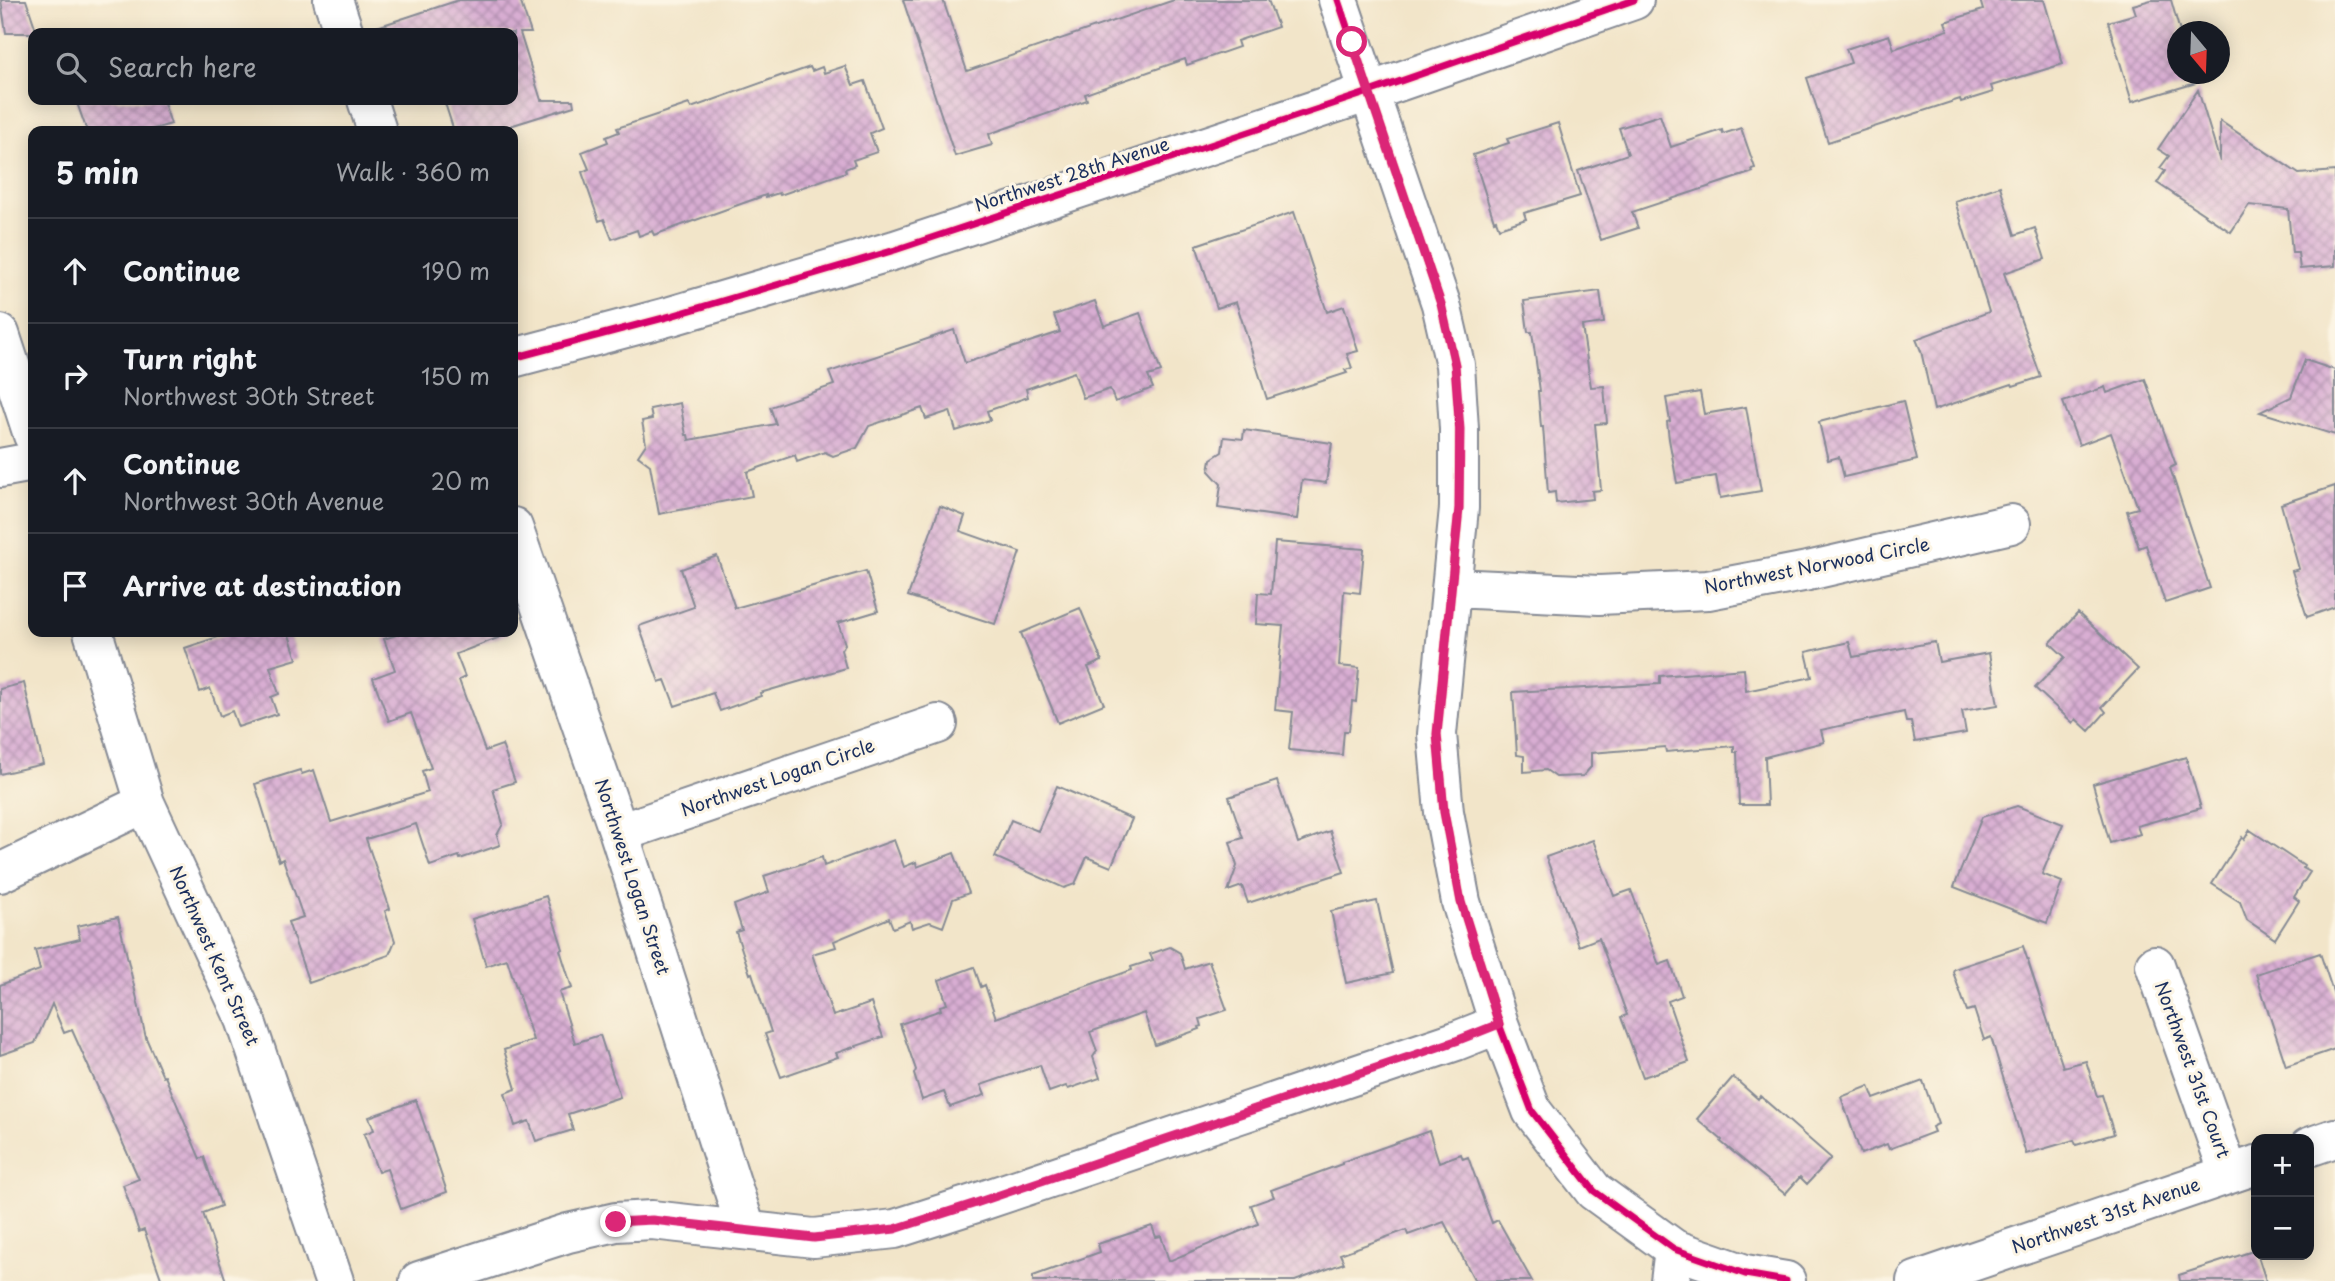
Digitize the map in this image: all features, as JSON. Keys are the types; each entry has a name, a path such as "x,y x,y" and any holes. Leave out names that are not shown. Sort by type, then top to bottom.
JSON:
{"street":[{"path":"333,0 342,28"},
{"path":"1338,0 1441,304 1455,365 1460,429 1459,508 1437,734 1444,812 1461,902 1499,1024 1532,1111 1594,1191 1672,1265 1786,1281"},
{"name":"Northwest 28th Avenue","path":"518,357 671,316 895,250 1369,92 1634,0"},
{"path":"369,105 375,126"},
{"path":"0,334 28,420"},
{"path":"0,468 28,463"},
{"name":"Northwest Norwood Circle","path":"1453,588 1599,595 1708,590 1856,560 2011,524"},
{"name":"Northwest Logan Street","path":"518,541 619,833 746,1229"},
{"name":"Northwest Kent Street","path":"95,637 145,803 245,1019 334,1281"},
{"name":"Northwest Logan Circle","path":"619,833 938,724"},
{"path":"0,873 145,803"},
{"name":"Northwest 31st Court","path":"2155,965 2243,1170"},
{"path":"419,1281 568,1233 616,1222 652,1220 814,1238 895,1229 1208,1125 1499,1024"},
{"path":"2314,1145 2335,1138"},
{"name":"Northwest 31st Avenue","path":"1916,1281 2243,1170"}],"building":[{"path":"1,0 26,0 35,28 28,28 28,33 6,33"},
{"path":"459,0 520,0 531,33 520,33 541,100 573,100 574,106 510,126 452,126 446,105 518,105 518,28 374,28"},
{"path":"903,0 943,0 967,71 1174,0 1268,0 1278,27 1237,41 1239,47 1187,65 1185,59 1085,94 1087,100 989,134 992,145 955,156"},
{"path":"1980,0 2044,0 2063,64 1991,86 1993,92 1961,102 1960,99 1828,142 1807,78 1851,63 1846,49 1889,35 1894,49 1948,30 1945,22 1983,10"},
{"path":"2151,0 2171,0 2177,21 2167,21 2167,84 2193,84 2132,102 2108,22 2136,14 2133,5"},
{"path":"845,66 853,85 865,81 882,128 870,133 877,152 853,160 855,165 845,169 846,172 780,195 766,195 654,235 652,231 639,236 637,230 612,239 604,219 599,221 582,172 589,169 582,152 608,142 606,137 619,132 617,128 689,104 691,108 810,67 812,71 822,67 824,73"},
{"path":"2198,90 2220,162 2220,121 2299,174 2335,171 2335,266 2300,269 2298,253 2292,253 2288,209 2249,205 2231,232 2157,183 2165,171 2160,168 2169,156 2158,149"},
{"path":"78,105 165,105 171,124 164,126 85,126"},
{"path":"1660,115 1671,147 1722,130 1723,134 1741,128 1755,168 1752,169 1753,172 1632,212 1638,228 1601,240 1578,171 1628,154 1619,128"},
{"path":"1558,123 1580,196 1524,213 1526,219 1499,228 1496,220 1494,221 1473,155 1509,143 1507,139"},
{"path":"2000,186 2015,235 2035,228 2045,259 2004,273 2041,377 1934,410 1916,339 1989,312 1955,201"},
{"path":"1294,212 1327,312 1344,306 1358,351 1347,354 1352,368 1345,370 1347,373 1267,399 1236,302 1217,308 1196,245"},
{"path":"1600,291 1604,323 1582,326 1591,387 1604,386 1607,423 1595,424 1601,490 1592,491 1593,499 1556,503 1555,492 1548,493 1540,391 1532,332 1528,332 1524,301"},
{"path":"1095,301 1104,326 1140,313 1161,372 1148,376 1153,388 1115,402 1110,389 1083,398 1074,372 1026,389 1028,397 987,411 990,420 956,431 950,411 926,419 922,408 869,426 857,448 833,456 825,452 797,462 795,455 747,472 752,496 659,514 650,465 638,456 646,444 642,421 652,419 650,409 680,403 689,440 776,424 770,407 834,385 829,372 954,330 965,363 1060,332 1054,315"},
{"path":"2305,360 2335,370 2335,435 2260,412 2291,397"},
{"path":"2145,379 2176,465 2170,468 2210,588 2165,603 2146,545 2139,548 2127,511 2138,508 2111,433 2079,445 2063,402 2105,387 2107,393"},
{"path":"1700,392 1704,414 1746,407 1761,491 1720,498 1716,476 1677,483 1669,439 1667,422 1670,421 1666,398"},
{"path":"1903,401 1917,460 1844,477 1839,457 1828,460 1819,422"},
{"path":"1244,430 1332,443 1326,483 1302,480 1297,519 1218,508 1221,484 1209,471 1211,459 1222,452 1224,437 1243,439"},
{"path":"2335,486 2335,607 2307,617 2292,571 2299,569 2281,504"},
{"path":"940,506 965,516 960,531 1020,552 995,624 908,596"},
{"path":"1275,542 1364,549 1360,593 1344,591 1339,666 1359,668 1356,702 1352,701 1349,731 1344,731 1342,755 1289,750 1293,712 1275,710 1283,626 1256,624 1258,593 1271,594"},
{"path":"717,556 735,608 866,571 878,611 838,623 845,644 841,650 846,668 760,693 761,696 720,711 713,693 675,706 665,680 659,682 639,626 694,607 681,569"},
{"path":"1080,608 1102,661 1088,667 1104,704 1058,723 1021,633"},
{"path":"2078,613 2138,669 2102,707 2106,712 2089,731 2076,719 2073,723 2035,688 2065,657 2050,643"},
{"path":"218,637 290,637 297,659 270,667 279,694 271,697 277,714 238,727 232,711 220,716 210,688 200,692 185,648"},
{"path":"500,637 456,654 465,677 459,680 485,751 502,745 515,782 493,789 503,824 497,835 500,845 430,866 416,824 366,839 390,909 385,911 395,941 389,955 309,983 288,922 303,917 283,859 279,861 255,784 300,770 302,774 314,770 331,822 428,792 422,771 431,768 411,713 389,721 373,678 395,670 384,639"},
{"path":"1849,642 1853,657 1935,642 1939,662 1989,653 1998,705 1962,711 1966,733 1915,742 1911,722 1906,722 1904,712 1821,730 1824,742 1765,757 1767,805 1739,805 1737,752 1734,752 1734,746 1666,752 1665,747 1591,753 1591,767 1583,776 1556,777 1546,770 1524,772 1524,756 1517,755 1513,692 1660,684 1660,676 1744,669 1746,691 1812,677 1806,652"},
{"path":"24,683 43,764 0,774 0,689"},
{"path":"2186,757 2201,808 2137,826 2140,834 2110,843 2093,784"},
{"path":"1277,781 1298,843 1330,831 1344,872 1248,903 1242,886 1228,891 1237,866 1230,842 1243,838 1229,797"},
{"path":"1057,786 1132,819 1111,867 1087,857 1075,884 1064,888 995,857 1011,820 1038,831"},
{"path":"2017,806 2063,824 2042,874 2062,882 2047,923 1954,887 1982,817"},
{"path":"2250,830 2310,872 2294,897 2299,901 2275,939 2247,920 2240,902 2212,884 2242,837 2244,840"},
{"path":"894,840 904,867 916,862 917,867 954,853 969,893 953,899 943,927 930,922 912,928 910,921 893,928 889,918 834,941 836,947 812,954 833,1016 871,1003 883,1037 836,1053 838,1057 781,1077 765,1034 771,1032 736,932 742,930 734,905 769,892 764,876 822,857 824,866"},
{"path":"1593,840 1614,896 1631,890 1659,965 1670,961 1682,996 1668,1001 1689,1062 1643,1077 1621,1017 1627,1015 1599,938 1579,946 1546,857"},
{"path":"546,896 572,988 559,992 575,1043 600,1035 620,1097 568,1114 573,1130 536,1141 529,1121 515,1126 505,1093 516,1089 504,1050 533,1040 507,959 486,966 472,919"},
{"path":"1377,901 1393,973 1346,983 1331,911"},
{"path":"118,917 146,1038 200,1159 204,1157 221,1206 203,1213 226,1281 162,1281 144,1230 139,1232 123,1185 139,1179 72,1030 64,1033 52,1004 35,1043 0,1055 0,985 40,970 35,950 80,939 77,926"},
{"path":"2023,946 2063,1067 2086,1061 2097,1096 2102,1095 2114,1134 2076,1145 2074,1140 2026,1154 1991,1037 1984,1040 1974,1009 1967,1011 1953,972 1954,969"},
{"path":"1170,947 1180,953 1185,969 1209,961 1227,1010 1200,1019 1200,1029 1155,1045 1144,1013 1090,1032 1097,1051 1093,1057 1100,1078 1068,1089 1066,1086 1049,1092 1040,1065 981,1085 985,1095 950,1107 944,1092 922,1100 914,1074 916,1070 900,1024 941,1010 940,1006 947,1004 939,980 974,967 981,987 985,985 996,1018 1132,970 1131,967 1153,960 1150,954"},
{"path":"2320,953 2335,998 2335,1049 2286,1066 2256,974"},
{"path":"1733,1077 1758,1099 1760,1096 1831,1158 1807,1184 1800,1177 1785,1194 1697,1119"},
{"path":"1923,1081 1938,1124 1932,1127 1934,1132 1889,1149 1887,1144 1861,1154 1841,1097 1869,1086 1874,1099"},
{"path":"416,1100 447,1192 401,1209 387,1169 378,1172 364,1134 374,1130 369,1117"},
{"path":"1429,1131 1439,1162 1461,1154 1463,1159 1468,1157 1492,1223 1498,1220 1532,1281 1475,1281 1444,1222 1408,1235 1406,1230 1340,1254 1344,1263 1295,1281 1033,1281 1033,1276 1100,1252 1098,1244 1152,1226 1156,1237 1161,1236 1169,1261 1258,1224 1251,1205 1274,1197 1271,1190"},
{"path":"2251,1252 2251,1260 2259,1260 2266,1281 2180,1281 2179,1275"}],"cycle path":[{"path":"1338,0 1441,304 1455,365 1459,429 1459,508 1437,734 1444,812 1461,902 1499,1024 1532,1111 1594,1191 1674,1249 1745,1274 1786,1281"},
{"path":"518,357 671,316 895,250 1369,92 1634,0"}],"route":[{"path":"616,1222 652,1220 814,1238 895,1229 1456,1041 1499,1024 1461,902 1444,812 1437,734 1459,508 1460,429 1455,365 1441,304 1352,42"}]}
